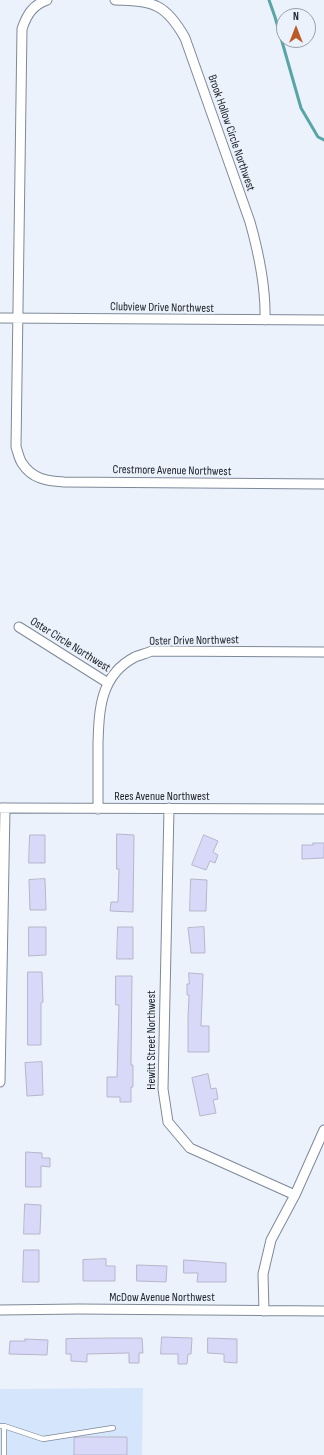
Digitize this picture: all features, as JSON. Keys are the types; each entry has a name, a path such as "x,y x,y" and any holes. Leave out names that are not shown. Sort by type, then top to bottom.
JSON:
{"street":[{"path":"19,318 22,29 25,19 32,9 40,2 48,0"},
{"name":"Brook Hollow Circle Northwest","path":"115,0 137,0 161,8 171,16 185,38 250,222 259,252 265,292 266,320"},
{"name":"Clubview Drive Northwest","path":"0,318 324,320"},
{"name":"Crestmore Avenue Northwest","path":"19,318 16,447 21,462 32,474 44,480 64,482 324,484"},
{"name":"Oster Circle Northwest","path":"19,627 108,683"},
{"name":"Oster Drive Northwest","path":"98,809 98,722 101,700 113,675 124,664 136,657 152,651 324,652"},
{"path":"0,1082 2,808"},
{"name":"Rees Avenue Northwest","path":"2,808 324,809"},
{"name":"Hewitt Street Northwest","path":"169,808 163,1067 163,1089 168,1122 190,1148 295,1195"},
{"path":"264,1311 263,1274 271,1240 295,1195 324,1130"},
{"name":"McDow Avenue Northwest","path":"0,1310 79,1309 324,1311"}],"lane":[{"path":"4,1455 2,1426 43,1439 113,1428"}],"shaded area":[{"path":"143,1388 142,1455 0,1455 0,1389"}],"building":[{"path":"117,834 134,835 133,912 110,911 111,902 118,902 119,869 117,869"},
{"path":"30,835 45,835 45,863 29,863"},
{"path":"204,835 218,841 213,852 218,855 215,863 210,861 206,870 192,865"},
{"path":"313,843 324,843 324,858 302,859 302,845 313,845"},
{"path":"45,879 46,910 30,910 29,880"},
{"path":"191,879 207,880 206,911 190,911"},
{"path":"29,927 46,927 46,955 29,956"},
{"path":"118,927 133,927 133,959 117,959"},
{"path":"204,927 205,953 191,953 188,928"},
{"path":"28,972 42,972 43,1002 41,1003 41,1045 28,1045"},
{"path":"189,973 203,974 201,1026 209,1026 209,1052 188,1052 189,995 187,995 187,984 189,984"},
{"path":"116,976 132,976 131,1065 133,1065 133,1087 131,1087 131,1102 120,1102 120,1097 107,1097 107,1077 117,1077 119,1005 116,1005"},
{"path":"42,1062 43,1095 27,1096 25,1063"},
{"path":"208,1074 211,1089 216,1088 218,1099 213,1100 216,1113 200,1116 192,1078"},
{"path":"26,1152 42,1153 42,1158 50,1158 50,1167 41,1166 41,1187 26,1187"},
{"path":"25,1204 41,1205 40,1234 24,1234"},
{"path":"24,1250 39,1250 39,1282 23,1282"},
{"path":"106,1259 106,1266 115,1266 115,1281 83,1281 83,1260"},
{"path":"184,1260 226,1263 226,1282 197,1282 198,1273 184,1273"},
{"path":"137,1265 167,1266 166,1282 137,1281"},
{"path":"162,1337 192,1338 191,1354 188,1354 187,1364 178,1364 178,1354 161,1354"},
{"path":"142,1338 143,1353 139,1353 139,1363 129,1363 129,1353 87,1354 87,1362 71,1361 71,1354 66,1354 66,1339"},
{"path":"208,1338 237,1339 237,1363 224,1362 224,1354 208,1353"},
{"path":"25,1339 48,1340 47,1355 9,1354 10,1341 25,1341"},
{"path":"127,1437 127,1455 74,1455 74,1438"}],"waterway":[{"path":"269,0 301,108 318,137 324,140"}]}
